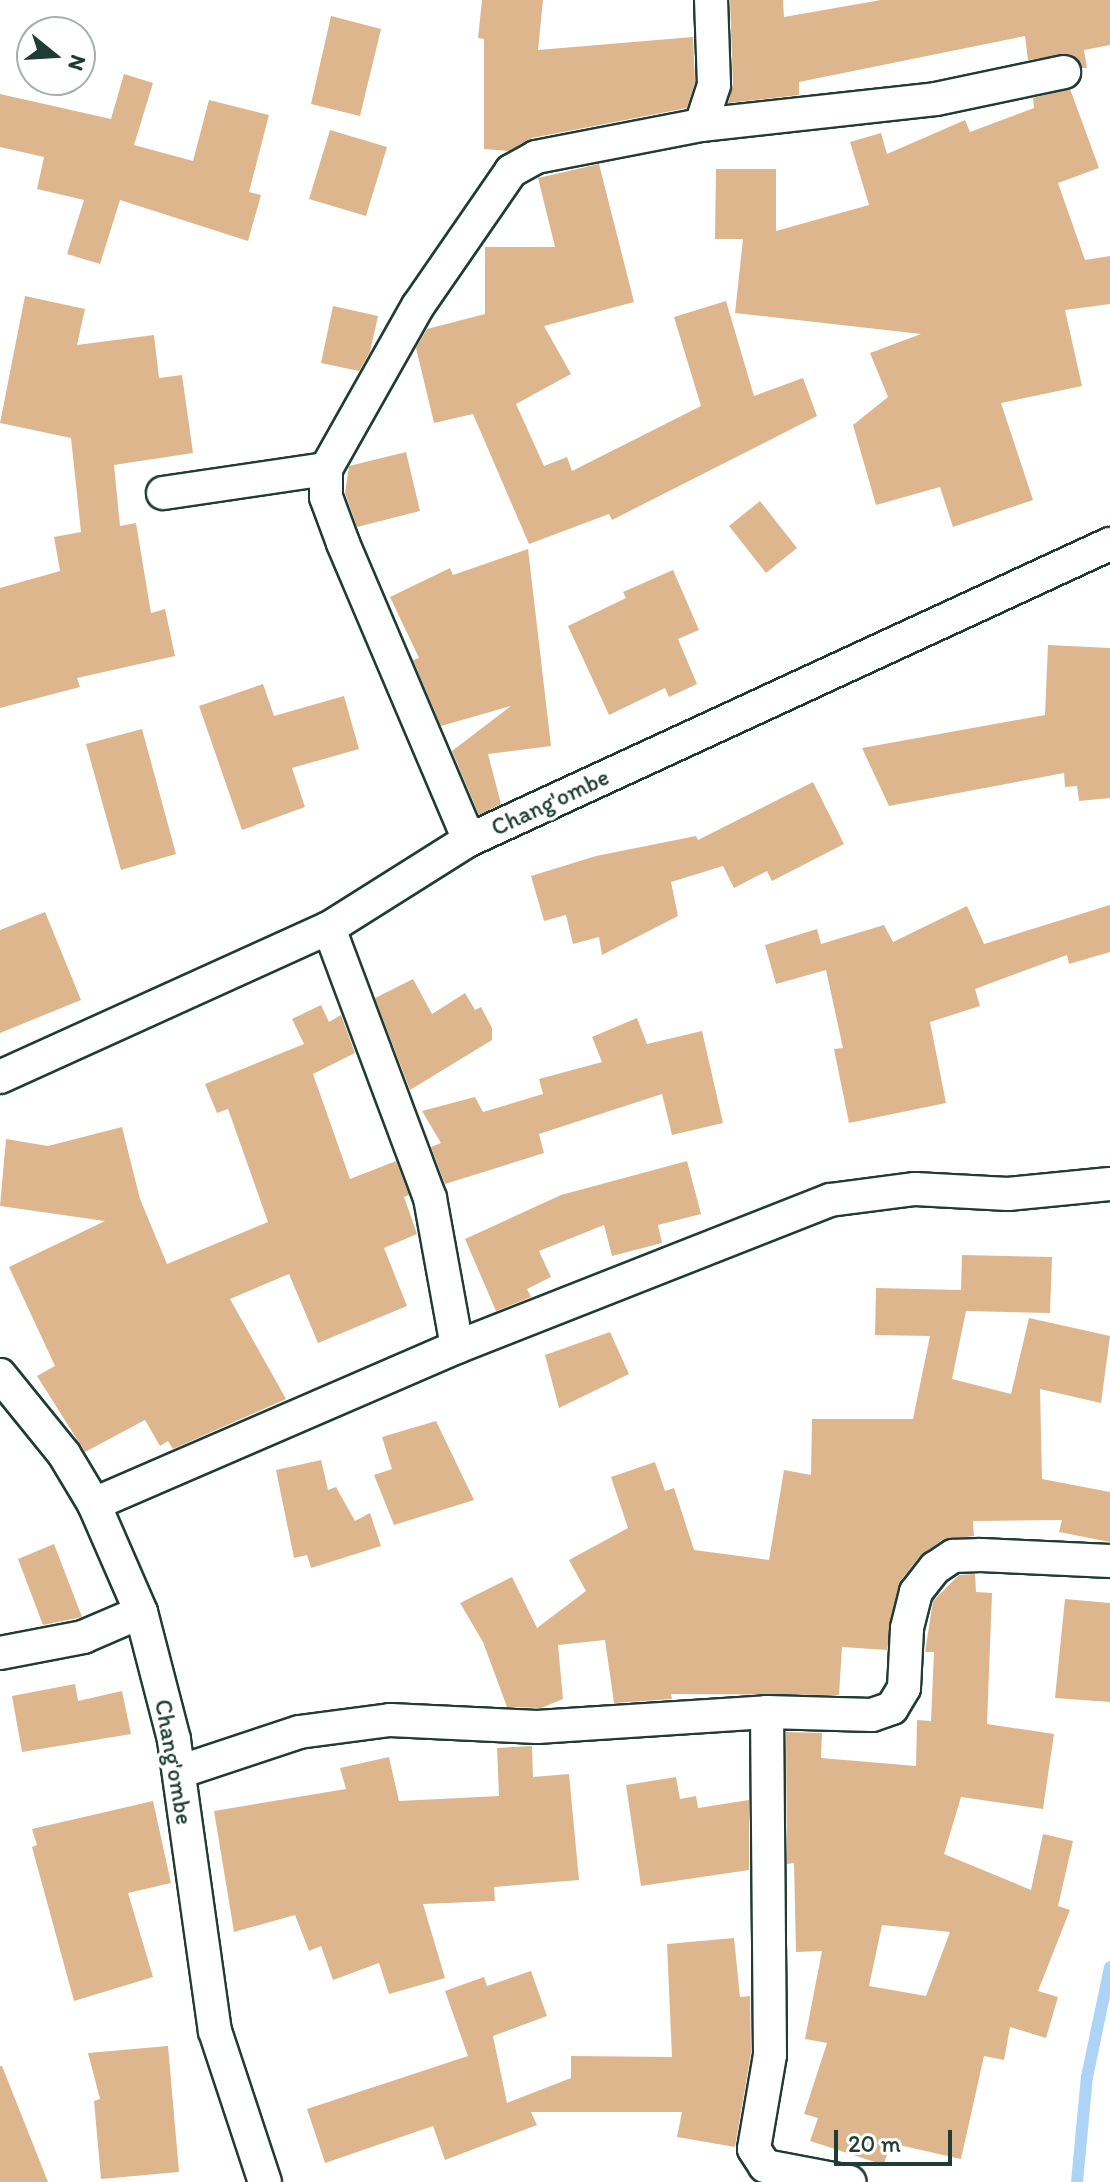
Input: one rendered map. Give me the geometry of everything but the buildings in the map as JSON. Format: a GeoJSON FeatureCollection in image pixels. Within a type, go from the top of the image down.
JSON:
{"type":"FeatureCollection","features":[{"type":"Feature","properties":{"kind":"street"},"geometry":{"type":"LineString","coordinates":[[701,125],[714,85],[711,0]]}},
{"type":"Feature","properties":{"kind":"street"},"geometry":{"type":"LineString","coordinates":[[469,840],[343,543],[326,497],[326,469],[418,306],[511,171],[536,157],[701,125],[936,99],[1064,72]]}},
{"type":"Feature","properties":{"kind":"street"},"geometry":{"type":"LineString","coordinates":[[163,493],[326,469]]}},
{"type":"Feature","properties":{"kind":"street","name":"Chang'ombe"},"geometry":{"type":"LineString","coordinates":[[0,1077],[329,928],[469,840],[1110,544]]}},
{"type":"Feature","properties":{"kind":"street"},"geometry":{"type":"LineString","coordinates":[[329,928],[430,1198],[457,1347]]}},
{"type":"Feature","properties":{"kind":"street"},"geometry":{"type":"LineString","coordinates":[[94,1504],[457,1347],[830,1200],[915,1189],[1008,1194],[1110,1184]]}},
{"type":"Feature","properties":{"kind":"street","name":"Chang'ombe"},"geometry":{"type":"LineString","coordinates":[[0,1375],[64,1454],[94,1504],[141,1612],[179,1772],[215,2031],[265,2182]]}},
{"type":"Feature","properties":{"kind":"street"},"geometry":{"type":"LineString","coordinates":[[179,1772],[299,1732],[390,1720],[537,1727],[767,1712],[872,1715],[892,1708],[904,1688],[907,1628],[916,1592],[935,1568],[953,1556],[1023,1554],[1110,1561]]}},
{"type":"Feature","properties":{"kind":"street"},"geometry":{"type":"LineString","coordinates":[[0,1653],[83,1637],[141,1612]]}},
{"type":"Feature","properties":{"kind":"street"},"geometry":{"type":"LineString","coordinates":[[767,1712],[770,2055],[754,2149],[765,2166],[792,2178],[850,2182]]}},
{"type":"Feature","properties":{"kind":"waterway"},"geometry":{"type":"LineString","coordinates":[[1077,2182],[1087,2077],[1110,1967]]}}]}
